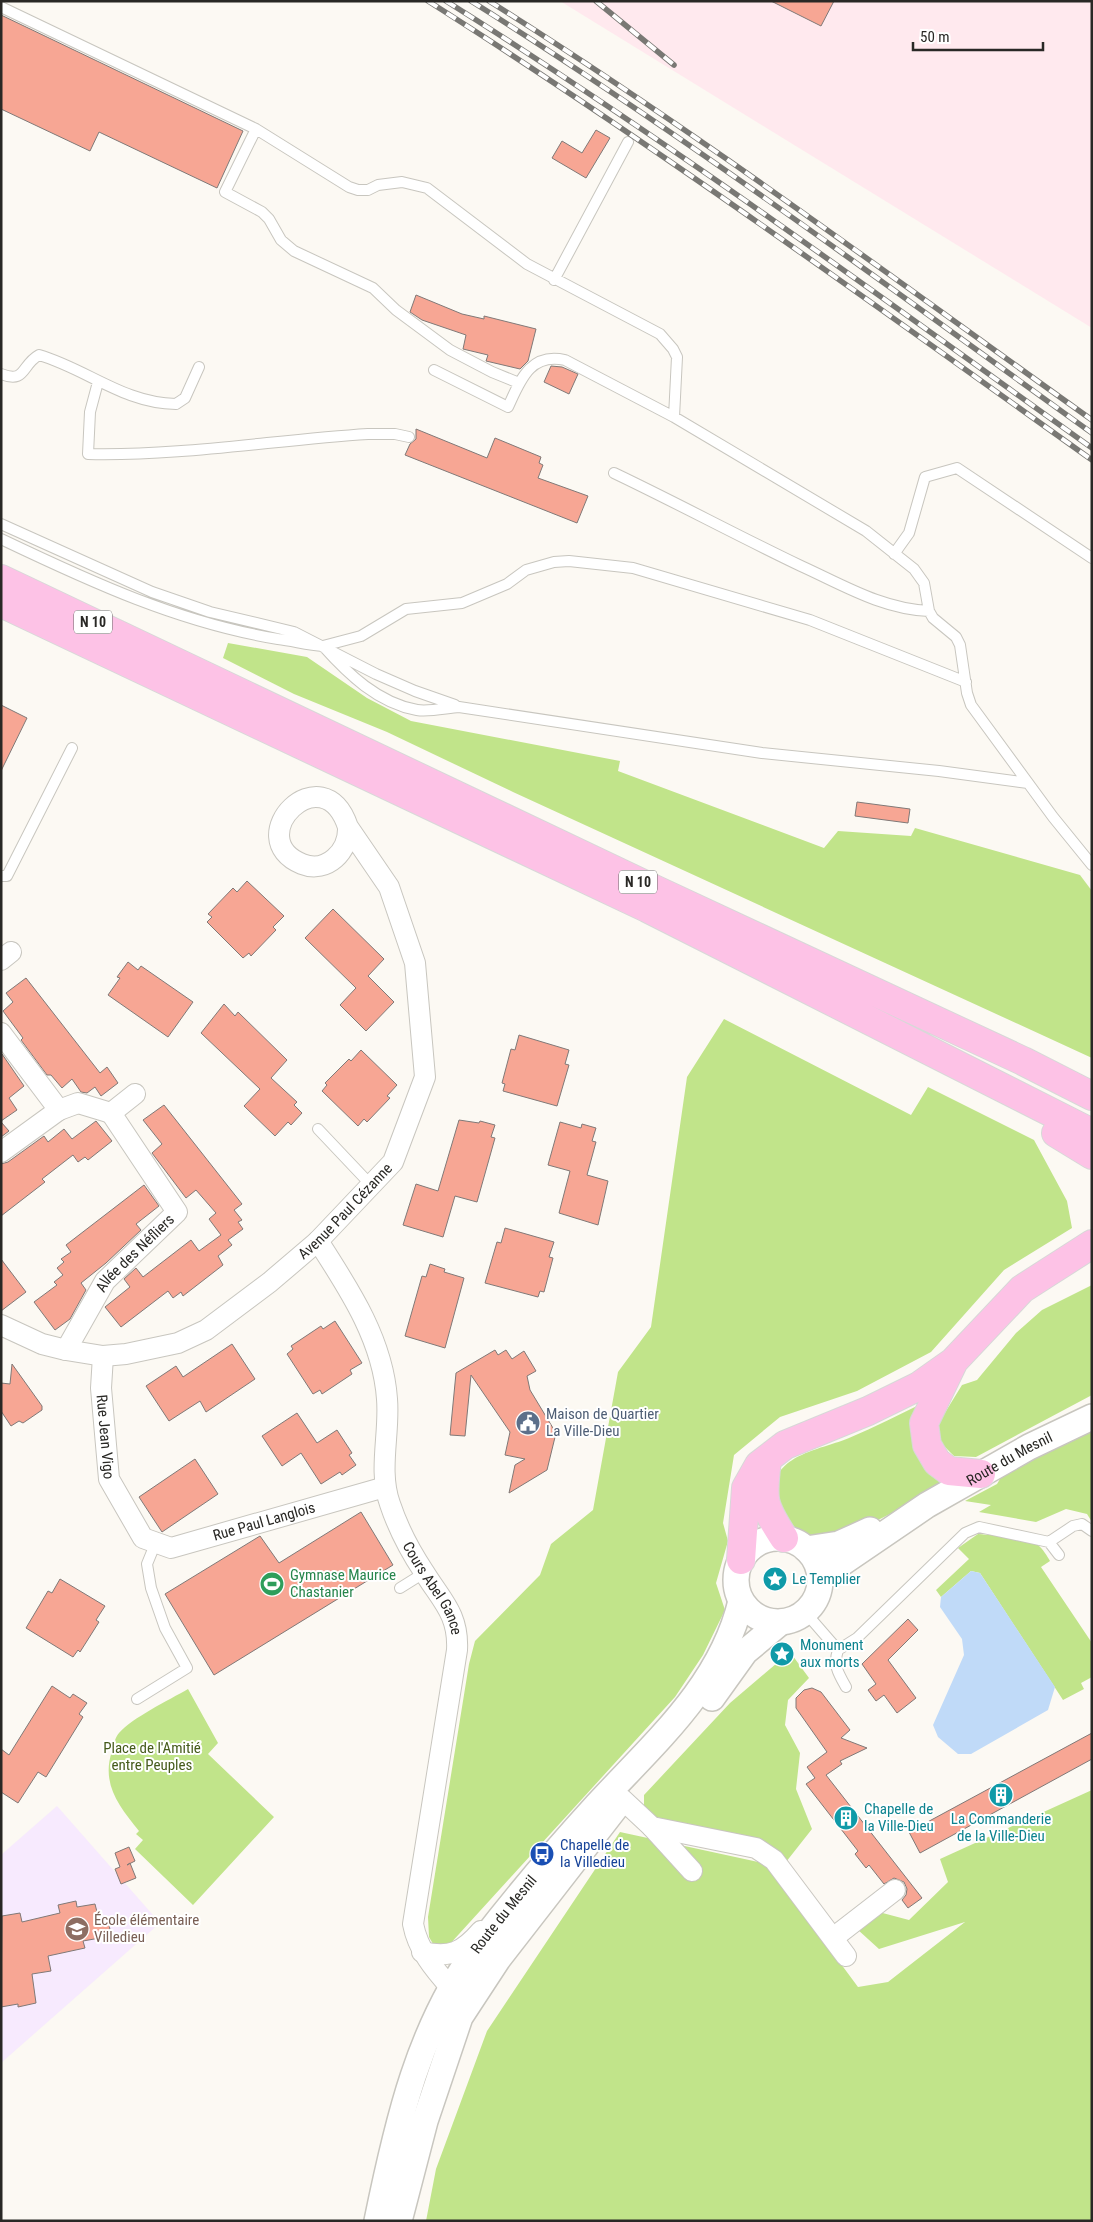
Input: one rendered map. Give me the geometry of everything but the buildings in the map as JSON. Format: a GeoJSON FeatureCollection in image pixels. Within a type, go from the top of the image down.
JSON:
{"type":"FeatureCollection","features":[{"type":"Feature","properties":{"kind":"main road","name":"N 10"},"geometry":{"type":"LineString","coordinates":[[1,579],[183,677],[647,908],[1092,1133]]}},
{"type":"Feature","properties":{"kind":"main road","name":"N 10"},"geometry":{"type":"LineString","coordinates":[[1,604],[79,641],[183,677],[407,773],[1023,1061],[1092,1096]]}},
{"type":"Feature","properties":{"kind":"main road"},"geometry":{"type":"LineString","coordinates":[[1,617],[79,641]]}},
{"type":"Feature","properties":{"kind":"main road"},"geometry":{"type":"LineString","coordinates":[[1023,1061],[1044,1059],[1092,1081]]}},
{"type":"Feature","properties":{"kind":"main road"},"geometry":{"type":"LineString","coordinates":[[1029,1101],[1037,1122],[1092,1155]]}},
{"type":"Feature","properties":{"kind":"main road"},"geometry":{"type":"LineString","coordinates":[[741,1560],[746,1488],[759,1466],[785,1445],[899,1397],[953,1362],[1022,1289],[1092,1244]]}},
{"type":"Feature","properties":{"kind":"main road"},"geometry":{"type":"LineString","coordinates":[[1042,1276],[1092,1258]]}},
{"type":"Feature","properties":{"kind":"main road"},"geometry":{"type":"LineString","coordinates":[[953,1362],[924,1423],[926,1445],[937,1462],[949,1471],[981,1474]]}},
{"type":"Feature","properties":{"kind":"main road"},"geometry":{"type":"LineString","coordinates":[[767,1459],[763,1492],[767,1512],[795,1544]]}},
{"type":"Feature","properties":{"kind":"street","name":"Avenue Paul Cézanne"},"geometry":{"type":"LineString","coordinates":[[1,1325],[42,1344],[103,1356],[126,1354],[178,1343],[206,1330],[270,1282],[318,1241],[393,1162],[425,1077],[415,963],[389,887],[348,827]]}},
{"type":"Feature","properties":{"kind":"street"},"geometry":{"type":"LineString","coordinates":[[1,1033],[60,1110]]}},
{"type":"Feature","properties":{"kind":"street"},"geometry":{"type":"LineString","coordinates":[[1,1152],[60,1110],[78,1103],[110,1113],[135,1094]]}},
{"type":"Feature","properties":{"kind":"street","name":"Allée des Néfliers"},"geometry":{"type":"LineString","coordinates":[[66,1350],[105,1281],[177,1212],[110,1113]]}},
{"type":"Feature","properties":{"kind":"street","name":"Cours Abel Gance"},"geometry":{"type":"LineString","coordinates":[[318,1241],[345,1282],[374,1339],[382,1368],[387,1399],[385,1488],[390,1505],[411,1552],[451,1614],[458,1632],[457,1650],[413,1924],[416,1939],[422,1952],[451,1988]]}},
{"type":"Feature","properties":{"kind":"street","name":"Rue Jean Vigo"},"geometry":{"type":"LineString","coordinates":[[103,1356],[100,1388],[109,1479],[150,1540]]}},
{"type":"Feature","properties":{"kind":"street","name":"Route du Mesnil"},"geometry":{"type":"LineString","coordinates":[[820,1578],[927,1505],[1029,1447],[1092,1416]]}},
{"type":"Feature","properties":{"kind":"street","name":"Rue Paul Langlois"},"geometry":{"type":"LineString","coordinates":[[150,1540],[170,1548],[385,1488]]}},
{"type":"Feature","properties":{"kind":"street","name":"Route du Mesnil"},"geometry":{"type":"LineString","coordinates":[[795,1544],[840,1544],[927,1505]]}},
{"type":"Feature","properties":{"kind":"street"},"geometry":{"type":"LineString","coordinates":[[771,1538],[795,1544],[818,1567],[820,1578],[814,1602],[806,1612],[789,1621],[769,1621],[758,1617],[741,1601],[736,1579],[741,1560],[748,1550],[759,1542],[771,1538]]}},
{"type":"Feature","properties":{"kind":"street","name":"Route du Mesnil"},"geometry":{"type":"LineString","coordinates":[[377,2221],[400,2118],[415,2066],[434,2019],[451,1988],[480,1945],[554,1853],[685,1711],[706,1680],[728,1641],[741,1601]]}},
{"type":"Feature","properties":{"kind":"street","name":"Route du Mesnil"},"geometry":{"type":"LineString","coordinates":[[399,2221],[425,2120],[460,2017],[480,1984],[622,1799],[716,1693],[745,1652],[780,1622]]}},
{"type":"Feature","properties":{"kind":"street"},"geometry":{"type":"LineString","coordinates":[[622,1799],[652,1827],[692,1871]]}},
{"type":"Feature","properties":{"kind":"street"},"geometry":{"type":"LineString","coordinates":[[652,1827],[756,1848],[774,1860],[846,1956]]}},
{"type":"Feature","properties":{"kind":"street"},"geometry":{"type":"LineString","coordinates":[[422,1952],[439,1955],[455,1954],[473,1940],[554,1853]]}},
{"type":"Feature","properties":{"kind":"street"},"geometry":{"type":"LineString","coordinates":[[833,1938],[895,1890]]}},
{"type":"Feature","properties":{"kind":"street"},"geometry":{"type":"LineString","coordinates":[[425,2120],[437,2046],[454,2006],[451,1988],[480,1984]]}},
{"type":"Feature","properties":{"kind":"lane"},"geometry":{"type":"LineString","coordinates":[[1,6],[256,129],[358,190],[368,190],[378,185],[402,182],[427,188],[527,264],[554,280],[660,334],[673,349],[678,366],[674,394],[674,418]]}},
{"type":"Feature","properties":{"kind":"lane"},"geometry":{"type":"LineString","coordinates":[[256,129],[225,192],[262,212],[269,219],[281,240],[294,251],[373,288],[396,310],[450,350],[474,364],[518,383]]}},
{"type":"Feature","properties":{"kind":"lane"},"geometry":{"type":"LineString","coordinates":[[554,280],[628,142]]}},
{"type":"Feature","properties":{"kind":"lane"},"geometry":{"type":"LineString","coordinates":[[1,374],[16,378],[21,376],[28,363],[39,355],[57,360],[122,394],[176,404],[185,398],[199,367]]}},
{"type":"Feature","properties":{"kind":"lane"},"geometry":{"type":"LineString","coordinates":[[434,370],[508,407],[518,383],[534,365],[542,360],[554,357],[565,360],[674,418],[866,531],[920,576],[929,611],[939,624],[956,637],[960,645],[971,705],[1092,866]]}},
{"type":"Feature","properties":{"kind":"lane"},"geometry":{"type":"LineString","coordinates":[[98,382],[90,412],[88,454],[130,455],[182,452],[368,434],[395,434],[409,437]]}},
{"type":"Feature","properties":{"kind":"lane"},"geometry":{"type":"LineString","coordinates":[[894,554],[910,533],[926,477],[957,468],[1092,558]]}},
{"type":"Feature","properties":{"kind":"lane"},"geometry":{"type":"LineString","coordinates":[[614,473],[758,545],[875,600],[899,608],[929,611]]}},
{"type":"Feature","properties":{"kind":"lane"},"geometry":{"type":"LineString","coordinates":[[1,524],[152,592],[210,612],[294,632],[391,681],[459,707],[762,753],[939,771],[1028,783]]}},
{"type":"Feature","properties":{"kind":"lane"},"geometry":{"type":"LineString","coordinates":[[1,539],[98,585],[176,615],[243,633],[302,645],[323,646],[361,636],[406,609],[462,603],[507,584],[526,570],[554,562],[569,561],[633,568],[810,620],[966,682]]}},
{"type":"Feature","properties":{"kind":"lane"},"geometry":{"type":"LineString","coordinates":[[323,646],[348,674],[383,698],[418,710],[459,707]]}},
{"type":"Feature","properties":{"kind":"lane"},"geometry":{"type":"LineString","coordinates":[[1,876],[6,876],[72,748]]}},
{"type":"Feature","properties":{"kind":"lane"},"geometry":{"type":"LineString","coordinates":[[318,1129],[371,1185]]}},
{"type":"Feature","properties":{"kind":"lane"},"geometry":{"type":"LineString","coordinates":[[1050,1542],[1073,1526],[1082,1524],[1092,1530]]}},
{"type":"Feature","properties":{"kind":"lane"},"geometry":{"type":"LineString","coordinates":[[846,1687],[837,1672],[834,1660],[838,1650],[857,1638],[965,1533],[978,1527],[1050,1542],[1059,1555]]}},
{"type":"Feature","properties":{"kind":"lane"},"geometry":{"type":"LineString","coordinates":[[137,1699],[187,1668],[165,1628],[151,1588],[147,1564],[150,1540]]}},
{"type":"Feature","properties":{"kind":"lane"},"geometry":{"type":"LineString","coordinates":[[400,1588],[424,1573]]}},
{"type":"Feature","properties":{"kind":"lane"},"geometry":{"type":"LineString","coordinates":[[806,1612],[838,1650]]}},
{"type":"Feature","properties":{"kind":"shaded area"},"geometry":{"type":"Polygon","coordinates":[[[560,1],[1092,1],[1092,328],[560,1]]]}},
{"type":"Feature","properties":{"kind":"shaded area","name":"École élémentaire Villedieu"},"geometry":{"type":"Polygon","coordinates":[[[57,1806],[160,1923],[1,2063],[1,1855],[57,1806]]]}},
{"type":"Feature","properties":{"kind":"green space"},"geometry":{"type":"Polygon","coordinates":[[[228,643],[307,657],[367,698],[411,721],[620,761],[618,771],[824,848],[838,831],[911,836],[915,828],[1080,875],[1092,891],[1092,1058],[513,792],[387,732],[294,694],[223,658],[228,643]]]}},
{"type":"Feature","properties":{"kind":"green space"},"geometry":{"type":"Polygon","coordinates":[[[724,1019],[911,1115],[928,1087],[1034,1140],[1067,1201],[1072,1228],[1004,1270],[931,1352],[857,1391],[780,1417],[734,1455],[723,1523],[728,1541],[716,1583],[725,1610],[703,1655],[675,1697],[449,1945],[436,1949],[429,1937],[428,1917],[469,1664],[475,1641],[540,1575],[551,1544],[593,1510],[618,1372],[651,1327],[687,1077],[724,1019]]]}},
{"type":"Feature","properties":{"kind":"green space"},"geometry":{"type":"Polygon","coordinates":[[[1092,1285],[1092,1395],[976,1457],[954,1456],[943,1445],[936,1433],[938,1424],[962,1385],[977,1380],[1016,1333],[1042,1310],[1092,1285]]]}},
{"type":"Feature","properties":{"kind":"green space"},"geometry":{"type":"Polygon","coordinates":[[[925,1402],[946,1486],[836,1541],[814,1538],[788,1522],[778,1509],[774,1496],[777,1477],[783,1467],[803,1454],[859,1434],[925,1402]]]}},
{"type":"Feature","properties":{"kind":"green space"},"geometry":{"type":"Polygon","coordinates":[[[1092,1425],[1092,1522],[1087,1514],[1066,1509],[1036,1522],[979,1512],[991,1505],[965,1501],[997,1484],[1003,1474],[1092,1425]]]}},
{"type":"Feature","properties":{"kind":"green space"},"geometry":{"type":"Polygon","coordinates":[[[978,1534],[1025,1540],[1038,1545],[1045,1553],[1050,1561],[1041,1567],[1092,1643],[1092,1677],[1081,1683],[1084,1689],[1063,1700],[980,1573],[971,1571],[941,1597],[936,1590],[969,1559],[958,1548],[978,1534]]]}},
{"type":"Feature","properties":{"kind":"green space"},"geometry":{"type":"Polygon","coordinates":[[[790,1652],[809,1678],[788,1700],[785,1725],[800,1753],[796,1789],[812,1829],[786,1862],[759,1842],[652,1816],[644,1809],[644,1795],[730,1703],[790,1652]]]}},
{"type":"Feature","properties":{"kind":"green space","name":"Place de l'Amitié entre Peuples"},"geometry":{"type":"Polygon","coordinates":[[[188,1689],[218,1743],[208,1754],[274,1817],[193,1905],[135,1849],[143,1840],[136,1834],[139,1831],[125,1813],[114,1794],[109,1774],[109,1763],[119,1733],[142,1715],[188,1689]]]}},
{"type":"Feature","properties":{"kind":"green space"},"geometry":{"type":"Polygon","coordinates":[[[1092,1790],[1092,2221],[426,2221],[436,2169],[487,2031],[620,1832],[767,1864],[858,1987],[888,1982],[965,1922],[879,1949],[857,1929],[875,1911],[909,1920],[948,1882],[940,1859],[1092,1790]]]}},
{"type":"Feature","properties":{"kind":"water"},"geometry":{"type":"Polygon","coordinates":[[[971,1571],[980,1573],[1055,1687],[1048,1710],[971,1754],[958,1754],[938,1737],[933,1725],[964,1655],[962,1639],[940,1607],[941,1597],[971,1571]]]}},
{"type":"Feature","properties":{"kind":"railway"},"geometry":{"type":"LineString","coordinates":[[428,1],[680,168],[1092,460]]}},
{"type":"Feature","properties":{"kind":"railway"},"geometry":{"type":"LineString","coordinates":[[446,1],[692,163],[1092,448]]}},
{"type":"Feature","properties":{"kind":"railway"},"geometry":{"type":"LineString","coordinates":[[471,1],[551,52],[707,158],[1092,433]]}},
{"type":"Feature","properties":{"kind":"railway"},"geometry":{"type":"LineString","coordinates":[[489,1],[643,101],[718,153],[1092,420]]}},
{"type":"Feature","properties":{"kind":"railway"},"geometry":{"type":"LineString","coordinates":[[596,1],[674,65]]}},
{"type":"Feature","properties":{"kind":"place","name":"Maison de Quartier La Ville-Dieu"},"geometry":{"type":"Point","coordinates":[528,1423]}},
{"type":"Feature","properties":{"kind":"place","name":"Le Templier"},"geometry":{"type":"Point","coordinates":[775,1579]}},
{"type":"Feature","properties":{"kind":"place","name":"Gymnase Maurice Chastanier"},"geometry":{"type":"Point","coordinates":[272,1584]}},
{"type":"Feature","properties":{"kind":"place","name":"Monument aux morts"},"geometry":{"type":"Point","coordinates":[782,1654]}},
{"type":"Feature","properties":{"kind":"place","name":"La Commanderie de la Ville-Dieu"},"geometry":{"type":"Point","coordinates":[1001,1795]}},
{"type":"Feature","properties":{"kind":"place","name":"Chapelle de la Ville-Dieu"},"geometry":{"type":"Point","coordinates":[846,1818]}},
{"type":"Feature","properties":{"kind":"place","name":"Chapelle de la Villedieu"},"geometry":{"type":"Point","coordinates":[542,1854]}},
{"type":"Feature","properties":{"kind":"place","name":"École élémentaire Villedieu"},"geometry":{"type":"Point","coordinates":[77,1929]}}]}
